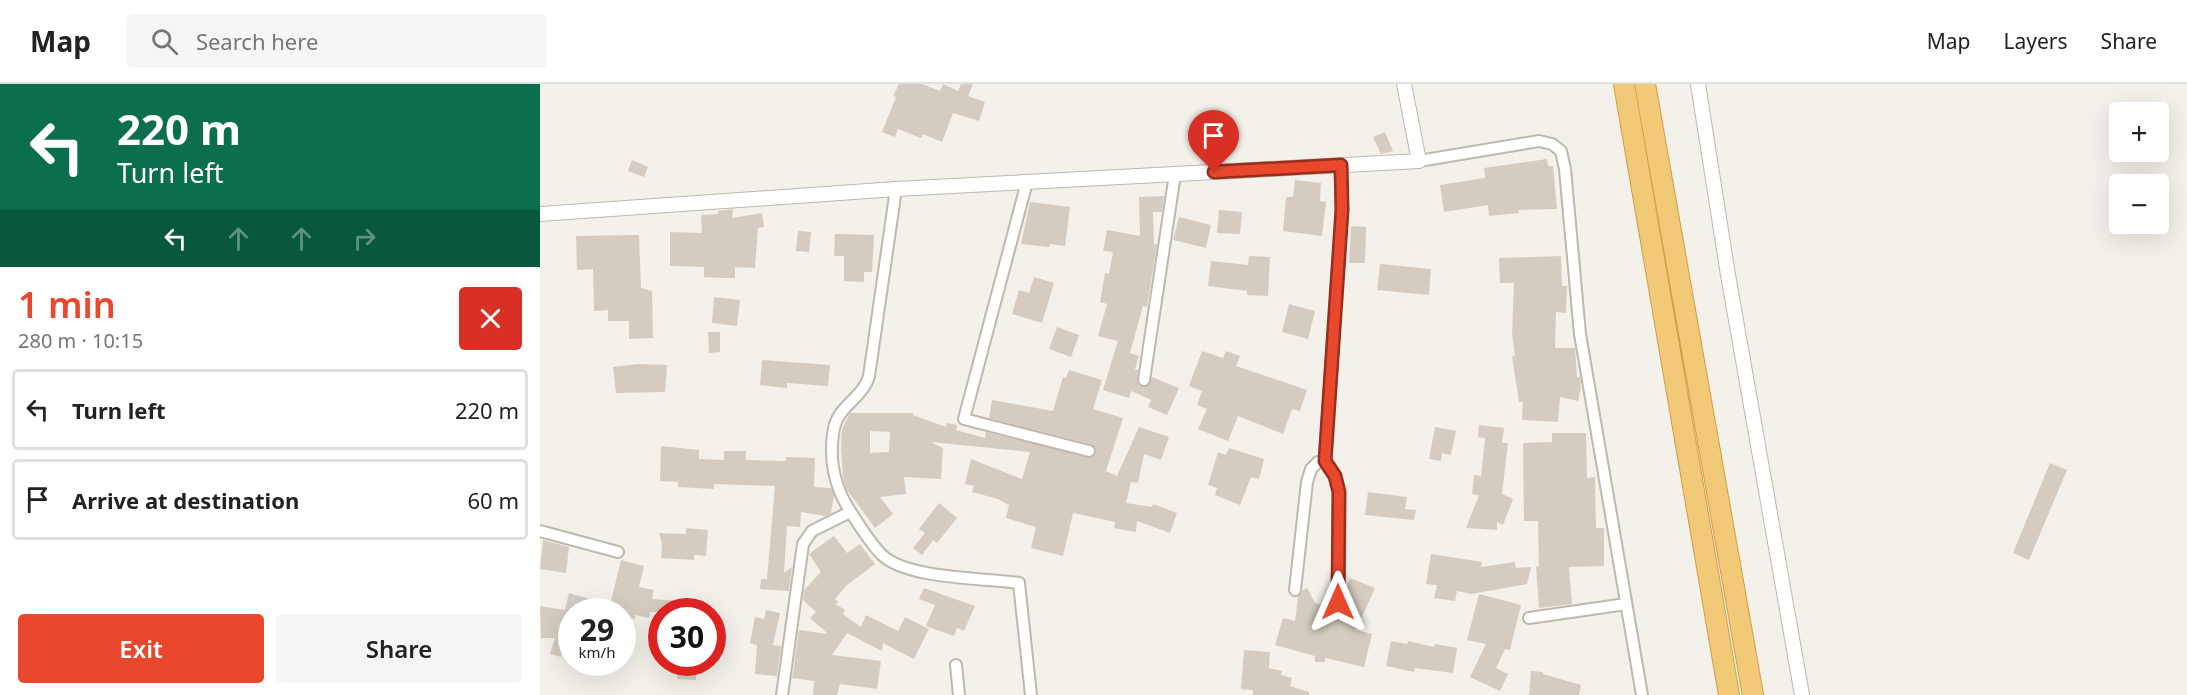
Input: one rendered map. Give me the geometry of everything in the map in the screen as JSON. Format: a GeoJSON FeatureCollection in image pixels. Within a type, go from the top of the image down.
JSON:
{"type":"FeatureCollection","features":[{"type":"Feature","properties":{"kind":"highway"},"geometry":{"type":"LineString","coordinates":[[1624,84],[1729,695]]}},
{"type":"Feature","properties":{"kind":"highway"},"geometry":{"type":"LineString","coordinates":[[1645,84],[1752,695]]}},
{"type":"Feature","properties":{"kind":"street"},"geometry":{"type":"LineString","coordinates":[[1404,84],[1419,161]]}},
{"type":"Feature","properties":{"kind":"street"},"geometry":{"type":"LineString","coordinates":[[1698,84],[1728,275],[1802,695]]}},
{"type":"Feature","properties":{"kind":"street"},"geometry":{"type":"LineString","coordinates":[[540,214],[896,189],[1419,161],[1539,141],[1552,144],[1561,151],[1565,169],[1580,334],[1642,695]]}},
{"type":"Feature","properties":{"kind":"street"},"geometry":{"type":"LineString","coordinates":[[1338,602],[1339,492],[1335,476],[1325,461],[1342,210],[1341,165]]}},
{"type":"Feature","properties":{"kind":"street"},"geometry":{"type":"LineString","coordinates":[[1144,380],[1175,174]]}},
{"type":"Feature","properties":{"kind":"street"},"geometry":{"type":"LineString","coordinates":[[1027,182],[964,419],[1089,451]]}},
{"type":"Feature","properties":{"kind":"street"},"geometry":{"type":"LineString","coordinates":[[896,189],[869,376],[866,387],[841,412],[834,427],[835,482],[841,498],[869,540],[883,556],[895,564],[937,575],[1018,583],[1031,695]]}},
{"type":"Feature","properties":{"kind":"street"},"geometry":{"type":"LineString","coordinates":[[1295,590],[1307,482],[1311,469],[1318,462],[1325,461]]}},
{"type":"Feature","properties":{"kind":"street"},"geometry":{"type":"LineString","coordinates":[[782,695],[803,544],[812,531],[850,512]]}},
{"type":"Feature","properties":{"kind":"street"},"geometry":{"type":"LineString","coordinates":[[540,531],[618,552]]}},
{"type":"Feature","properties":{"kind":"street"},"geometry":{"type":"LineString","coordinates":[[1529,618],[1626,604]]}},
{"type":"Feature","properties":{"kind":"street"},"geometry":{"type":"LineString","coordinates":[[956,665],[959,695]]}},
{"type":"Feature","properties":{"kind":"building"},"geometry":{"type":"Polygon","coordinates":[[[899,84],[922,84],[940,91],[943,84],[958,91],[961,84],[973,84],[968,96],[985,102],[979,121],[953,113],[942,142],[923,134],[921,138],[898,129],[895,137],[882,132],[899,84]]]}},
{"type":"Feature","properties":{"kind":"building"},"geometry":{"type":"Polygon","coordinates":[[[1385,132],[1393,151],[1381,154],[1373,137],[1385,132]]]}},
{"type":"Feature","properties":{"kind":"building"},"geometry":{"type":"Polygon","coordinates":[[[1547,159],[1548,166],[1553,166],[1557,209],[1518,210],[1519,213],[1489,216],[1488,205],[1444,212],[1440,185],[1485,178],[1484,168],[1547,159]]]}},
{"type":"Feature","properties":{"kind":"building"},"geometry":{"type":"Polygon","coordinates":[[[632,160],[648,167],[644,177],[628,171],[632,160]]]}},
{"type":"Feature","properties":{"kind":"building"},"geometry":{"type":"Polygon","coordinates":[[[1295,180],[1321,183],[1320,201],[1326,202],[1322,236],[1283,231],[1286,197],[1293,197],[1295,180]]]}},
{"type":"Feature","properties":{"kind":"building"},"geometry":{"type":"Polygon","coordinates":[[[1164,196],[1162,212],[1153,212],[1154,244],[1157,244],[1147,307],[1143,306],[1130,353],[1139,356],[1135,369],[1138,370],[1137,382],[1140,386],[1149,385],[1152,377],[1179,388],[1167,415],[1148,407],[1151,400],[1131,391],[1129,398],[1103,390],[1118,341],[1098,336],[1107,304],[1100,302],[1105,273],[1109,274],[1113,252],[1103,251],[1107,230],[1140,236],[1139,197],[1164,196]]]}},
{"type":"Feature","properties":{"kind":"building"},"geometry":{"type":"Polygon","coordinates":[[[1030,202],[1070,207],[1065,246],[1021,244],[1030,202]]]}},
{"type":"Feature","properties":{"kind":"building"},"geometry":{"type":"Polygon","coordinates":[[[733,209],[732,218],[762,213],[764,227],[758,228],[755,268],[735,267],[735,278],[722,278],[704,277],[704,267],[670,266],[670,232],[702,233],[701,215],[718,214],[718,211],[733,209]]]}},
{"type":"Feature","properties":{"kind":"building"},"geometry":{"type":"Polygon","coordinates":[[[1219,210],[1242,212],[1240,234],[1217,233],[1219,210]]]}},
{"type":"Feature","properties":{"kind":"building"},"geometry":{"type":"Polygon","coordinates":[[[1179,217],[1211,225],[1206,248],[1173,240],[1179,217]]]}},
{"type":"Feature","properties":{"kind":"building"},"geometry":{"type":"Polygon","coordinates":[[[1351,226],[1366,227],[1365,263],[1349,263],[1351,226]]]}},
{"type":"Feature","properties":{"kind":"building"},"geometry":{"type":"Polygon","coordinates":[[[798,231],[811,232],[809,252],[796,251],[798,231]]]}},
{"type":"Feature","properties":{"kind":"building"},"geometry":{"type":"Polygon","coordinates":[[[835,234],[874,235],[872,272],[864,272],[864,282],[844,281],[844,256],[834,256],[835,234]]]}},
{"type":"Feature","properties":{"kind":"building"},"geometry":{"type":"Polygon","coordinates":[[[639,235],[641,288],[652,291],[653,338],[629,339],[629,321],[608,321],[608,310],[594,311],[593,269],[577,270],[576,236],[639,235]]]}},
{"type":"Feature","properties":{"kind":"building"},"geometry":{"type":"Polygon","coordinates":[[[1249,256],[1270,257],[1268,296],[1247,295],[1247,291],[1208,286],[1211,261],[1248,265],[1249,256]]]}},
{"type":"Feature","properties":{"kind":"building"},"geometry":{"type":"Polygon","coordinates":[[[1561,256],[1562,286],[1567,286],[1566,313],[1556,312],[1555,348],[1575,348],[1577,377],[1580,377],[1581,386],[1578,401],[1560,397],[1558,422],[1522,420],[1523,402],[1519,402],[1512,356],[1515,356],[1512,333],[1514,283],[1500,283],[1499,258],[1561,256]]]}},
{"type":"Feature","properties":{"kind":"building"},"geometry":{"type":"Polygon","coordinates":[[[1380,264],[1431,269],[1429,295],[1377,290],[1380,264]]]}},
{"type":"Feature","properties":{"kind":"building"},"geometry":{"type":"Polygon","coordinates":[[[1034,277],[1054,283],[1042,323],[1012,314],[1019,290],[1029,293],[1034,277]]]}},
{"type":"Feature","properties":{"kind":"building"},"geometry":{"type":"Polygon","coordinates":[[[714,297],[740,300],[737,326],[712,323],[714,297]]]}},
{"type":"Feature","properties":{"kind":"building"},"geometry":{"type":"Polygon","coordinates":[[[1289,304],[1315,311],[1308,339],[1282,332],[1289,304]]]}},
{"type":"Feature","properties":{"kind":"building"},"geometry":{"type":"Polygon","coordinates":[[[1057,327],[1079,335],[1071,357],[1049,349],[1057,327]]]}},
{"type":"Feature","properties":{"kind":"building"},"geometry":{"type":"Polygon","coordinates":[[[708,332],[720,332],[720,352],[709,353],[708,332]]]}},
{"type":"Feature","properties":{"kind":"building"},"geometry":{"type":"Polygon","coordinates":[[[1202,351],[1223,358],[1226,351],[1240,356],[1236,366],[1307,390],[1300,411],[1292,409],[1283,434],[1238,416],[1228,441],[1198,429],[1207,409],[1197,405],[1202,391],[1189,386],[1202,351]]]}},
{"type":"Feature","properties":{"kind":"building"},"geometry":{"type":"Polygon","coordinates":[[[762,360],[830,365],[828,386],[787,383],[787,388],[760,385],[762,360]]]}},
{"type":"Feature","properties":{"kind":"building"},"geometry":{"type":"Polygon","coordinates":[[[638,364],[667,365],[665,392],[616,393],[613,367],[638,364]]]}},
{"type":"Feature","properties":{"kind":"building"},"geometry":{"type":"Polygon","coordinates":[[[1069,370],[1102,380],[1093,409],[1123,418],[1106,471],[1117,476],[1139,427],[1169,437],[1161,460],[1144,454],[1138,483],[1131,482],[1126,503],[1152,507],[1153,504],[1177,513],[1170,533],[1137,521],[1136,532],[1114,528],[1115,522],[1073,513],[1063,556],[1031,548],[1036,527],[1006,518],[1009,505],[998,499],[972,492],[974,486],[965,484],[971,459],[1022,479],[1030,452],[931,442],[943,448],[941,479],[904,477],[906,494],[880,497],[893,514],[875,528],[847,490],[843,478],[841,449],[842,429],[850,413],[913,413],[913,415],[946,427],[947,423],[957,425],[956,430],[985,438],[986,432],[1092,458],[1096,450],[1091,444],[989,418],[992,400],[1053,411],[1063,377],[1066,378],[1069,370]],[[870,431],[870,453],[889,452],[890,432],[870,431]]]}},
{"type":"Feature","properties":{"kind":"building"},"geometry":{"type":"Polygon","coordinates":[[[1479,425],[1504,428],[1502,443],[1508,443],[1502,494],[1513,499],[1503,525],[1497,522],[1497,530],[1466,528],[1479,495],[1472,494],[1474,475],[1481,476],[1485,438],[1478,437],[1479,425]]]}},
{"type":"Feature","properties":{"kind":"building"},"geometry":{"type":"Polygon","coordinates":[[[1435,427],[1456,431],[1451,455],[1442,453],[1441,461],[1429,459],[1435,427]]]}},
{"type":"Feature","properties":{"kind":"building"},"geometry":{"type":"Polygon","coordinates":[[[1552,433],[1586,433],[1587,478],[1595,477],[1596,528],[1604,528],[1604,566],[1569,567],[1572,604],[1539,608],[1536,567],[1539,566],[1538,521],[1524,521],[1523,443],[1552,442],[1552,433]]]}},
{"type":"Feature","properties":{"kind":"building"},"geometry":{"type":"Polygon","coordinates":[[[661,446],[699,450],[699,459],[724,460],[724,451],[746,451],[746,460],[786,461],[786,457],[815,458],[814,487],[831,488],[834,495],[831,513],[826,516],[801,512],[800,527],[787,526],[784,573],[792,567],[789,591],[760,589],[761,579],[767,579],[775,486],[714,484],[714,489],[678,487],[678,482],[660,481],[661,446]]]}},
{"type":"Feature","properties":{"kind":"building"},"geometry":{"type":"Polygon","coordinates":[[[1229,448],[1264,459],[1259,479],[1251,477],[1240,505],[1215,495],[1217,488],[1208,485],[1218,452],[1226,455],[1229,448]]]}},
{"type":"Feature","properties":{"kind":"building"},"geometry":{"type":"Polygon","coordinates":[[[2050,463],[2067,470],[2029,560],[2013,553],[2050,463]]]}},
{"type":"Feature","properties":{"kind":"building"},"geometry":{"type":"Polygon","coordinates":[[[1368,492],[1407,497],[1405,509],[1416,510],[1414,520],[1365,515],[1368,492]]]}},
{"type":"Feature","properties":{"kind":"building"},"geometry":{"type":"Polygon","coordinates":[[[939,503],[957,518],[937,543],[933,540],[922,555],[913,548],[925,533],[919,529],[939,503]]]}},
{"type":"Feature","properties":{"kind":"building"},"geometry":{"type":"Polygon","coordinates":[[[686,528],[708,530],[706,556],[694,555],[694,560],[661,558],[662,544],[659,533],[686,534],[686,528]]]}},
{"type":"Feature","properties":{"kind":"building"},"geometry":{"type":"Polygon","coordinates":[[[834,536],[847,553],[860,544],[875,564],[846,586],[835,599],[838,602],[836,604],[845,610],[843,614],[861,627],[866,615],[898,631],[905,617],[929,629],[914,659],[883,643],[882,651],[847,633],[832,655],[881,661],[877,689],[840,684],[837,695],[813,695],[814,681],[792,678],[799,630],[828,634],[810,618],[816,612],[803,600],[804,590],[821,572],[809,554],[834,536]]]}},
{"type":"Feature","properties":{"kind":"building"},"geometry":{"type":"Polygon","coordinates":[[[543,540],[569,547],[566,573],[540,569],[543,540]]]}},
{"type":"Feature","properties":{"kind":"building"},"geometry":{"type":"Polygon","coordinates":[[[1431,554],[1482,562],[1481,567],[1515,562],[1516,568],[1531,567],[1527,584],[1471,594],[1457,591],[1455,601],[1434,598],[1437,585],[1426,584],[1431,554]]]}},
{"type":"Feature","properties":{"kind":"building"},"geometry":{"type":"Polygon","coordinates":[[[621,560],[644,566],[639,587],[654,590],[652,598],[648,598],[648,618],[636,615],[636,598],[612,598],[621,560]]]}},
{"type":"Feature","properties":{"kind":"building"},"geometry":{"type":"Polygon","coordinates":[[[1350,578],[1375,588],[1356,630],[1372,634],[1364,667],[1325,658],[1325,662],[1315,662],[1315,656],[1275,645],[1283,618],[1295,621],[1298,597],[1303,590],[1307,588],[1315,603],[1341,609],[1345,603],[1346,588],[1350,578]]]}},
{"type":"Feature","properties":{"kind":"building"},"geometry":{"type":"Polygon","coordinates":[[[924,588],[975,606],[964,631],[957,628],[954,636],[926,626],[935,605],[919,599],[924,588]]]}},
{"type":"Feature","properties":{"kind":"building"},"geometry":{"type":"Polygon","coordinates":[[[569,593],[586,598],[568,598],[569,593]]]}},
{"type":"Feature","properties":{"kind":"building"},"geometry":{"type":"Polygon","coordinates":[[[1479,594],[1521,605],[1510,650],[1505,649],[1496,668],[1508,674],[1500,691],[1470,677],[1486,644],[1467,640],[1479,594]]]}},
{"type":"Feature","properties":{"kind":"building"},"geometry":{"type":"Polygon","coordinates":[[[540,606],[558,609],[558,656],[550,654],[555,638],[541,638],[540,606]]]}},
{"type":"Feature","properties":{"kind":"building"},"geometry":{"type":"Polygon","coordinates":[[[766,610],[780,613],[773,645],[781,646],[777,676],[755,674],[757,645],[750,643],[755,617],[764,619],[766,610]]]}},
{"type":"Feature","properties":{"kind":"building"},"geometry":{"type":"Polygon","coordinates":[[[1391,641],[1457,648],[1453,673],[1415,668],[1414,672],[1386,666],[1391,641]]]}},
{"type":"Feature","properties":{"kind":"building"},"geometry":{"type":"Polygon","coordinates":[[[1244,650],[1270,652],[1269,668],[1282,671],[1281,675],[1292,678],[1290,686],[1309,692],[1309,695],[1253,695],[1253,690],[1241,689],[1244,650]]]}},
{"type":"Feature","properties":{"kind":"building"},"geometry":{"type":"Polygon","coordinates":[[[1531,671],[1543,672],[1543,674],[1581,685],[1579,695],[1529,695],[1531,671]]]}},
{"type":"Feature","properties":{"kind":"building"},"geometry":{"type":"Polygon","coordinates":[[[677,676],[696,676],[696,680],[677,679],[677,676]]]}},
{"type":"Feature","properties":{"kind":"route"},"geometry":{"type":"LineString","coordinates":[[1214,172],[1341,165],[1342,210],[1325,461],[1335,476],[1339,492],[1338,602]]}}]}
